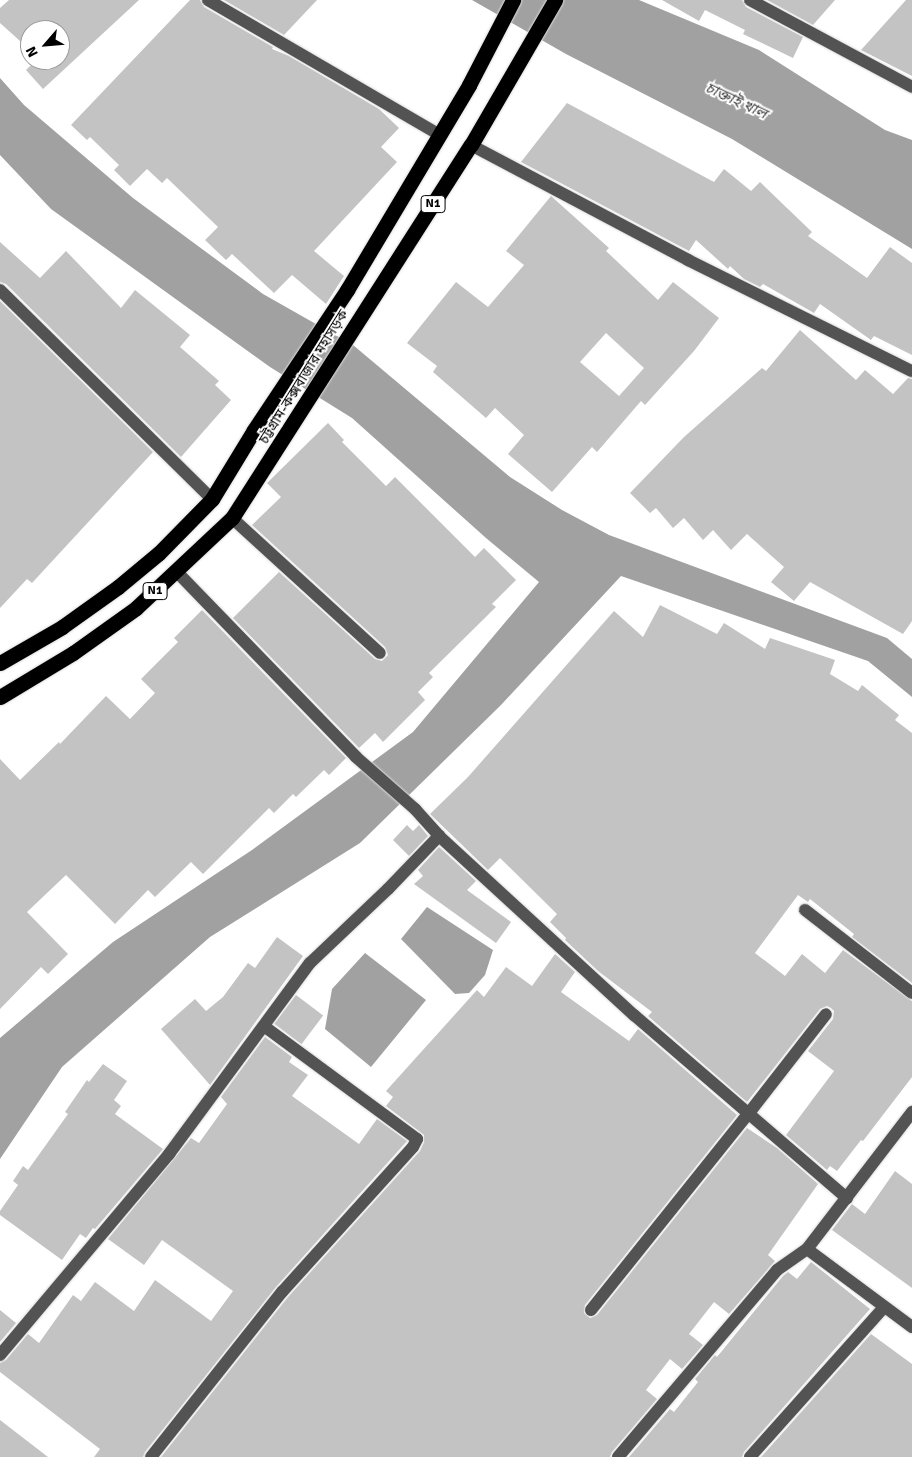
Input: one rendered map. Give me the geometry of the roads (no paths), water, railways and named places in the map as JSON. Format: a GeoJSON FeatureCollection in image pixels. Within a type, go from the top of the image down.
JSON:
{"type":"FeatureCollection","features":[{"type":"Feature","properties":{"kind":"highway","name":"চট্টগ্রাম-কক্সবাজার মহাসড়ক"},"geometry":{"type":"LineString","coordinates":[[0,663],[62,627],[118,587],[159,553],[212,499],[254,430],[347,290],[469,85],[513,0]]}},
{"type":"Feature","properties":{"kind":"highway","name":"চট্টগ্রাম-কক্সবাজার মহাসড়ক"},"geometry":{"type":"LineString","coordinates":[[0,697],[73,653],[136,608],[232,518],[278,449],[368,304],[471,145],[556,0]]}},
{"type":"Feature","properties":{"kind":"street"},"geometry":{"type":"LineString","coordinates":[[208,0],[440,135]]}},
{"type":"Feature","properties":{"kind":"street"},"geometry":{"type":"LineString","coordinates":[[750,0],[912,87]]}},
{"type":"Feature","properties":{"kind":"street"},"geometry":{"type":"LineString","coordinates":[[471,145],[688,260],[912,371]]}},
{"type":"Feature","properties":{"kind":"street"},"geometry":{"type":"LineString","coordinates":[[0,290],[212,499]]}},
{"type":"Feature","properties":{"kind":"street"},"geometry":{"type":"LineString","coordinates":[[232,518],[380,654]]}},
{"type":"Feature","properties":{"kind":"street"},"geometry":{"type":"LineString","coordinates":[[176,571],[356,756],[414,809],[439,836],[634,1015],[847,1198]]}},
{"type":"Feature","properties":{"kind":"street"},"geometry":{"type":"LineString","coordinates":[[0,1355],[169,1154],[310,963],[388,890],[439,836]]}},
{"type":"Feature","properties":{"kind":"street"},"geometry":{"type":"LineString","coordinates":[[805,910],[912,993]]}},
{"type":"Feature","properties":{"kind":"street"},"geometry":{"type":"LineString","coordinates":[[591,1310],[750,1113],[826,1014]]}},
{"type":"Feature","properties":{"kind":"street"},"geometry":{"type":"LineString","coordinates":[[152,1457],[282,1292],[413,1147],[417,1139],[264,1026]]}},
{"type":"Feature","properties":{"kind":"street"},"geometry":{"type":"LineString","coordinates":[[618,1457],[778,1270],[807,1249],[912,1112]]}},
{"type":"Feature","properties":{"kind":"street"},"geometry":{"type":"LineString","coordinates":[[807,1249],[912,1327]]}},
{"type":"Feature","properties":{"kind":"street"},"geometry":{"type":"LineString","coordinates":[[750,1457],[884,1306]]}},
{"type":"Feature","properties":{"kind":"water","name":"চাক্তাই খাল"},"geometry":{"type":"Polygon","coordinates":[[[472,0],[639,0],[759,50],[885,130],[912,140],[912,249],[732,139],[566,54],[472,0]]]}},
{"type":"Feature","properties":{"kind":"water"},"geometry":{"type":"Polygon","coordinates":[[[0,78],[24,105],[133,198],[263,294],[353,345],[510,477],[562,510],[609,535],[887,638],[912,659],[912,697],[868,661],[621,576],[501,705],[360,843],[210,937],[62,1067],[0,1159],[0,1038],[113,942],[252,850],[413,732],[539,582],[486,538],[352,418],[270,367],[51,209],[0,155],[0,78]]]}},
{"type":"Feature","properties":{"kind":"water"},"geometry":{"type":"Polygon","coordinates":[[[427,907],[493,950],[485,975],[469,993],[455,994],[401,939],[427,907]]]}},
{"type":"Feature","properties":{"kind":"water"},"geometry":{"type":"Polygon","coordinates":[[[365,953],[426,1000],[371,1067],[325,1029],[332,989],[365,953]]]}}]}
